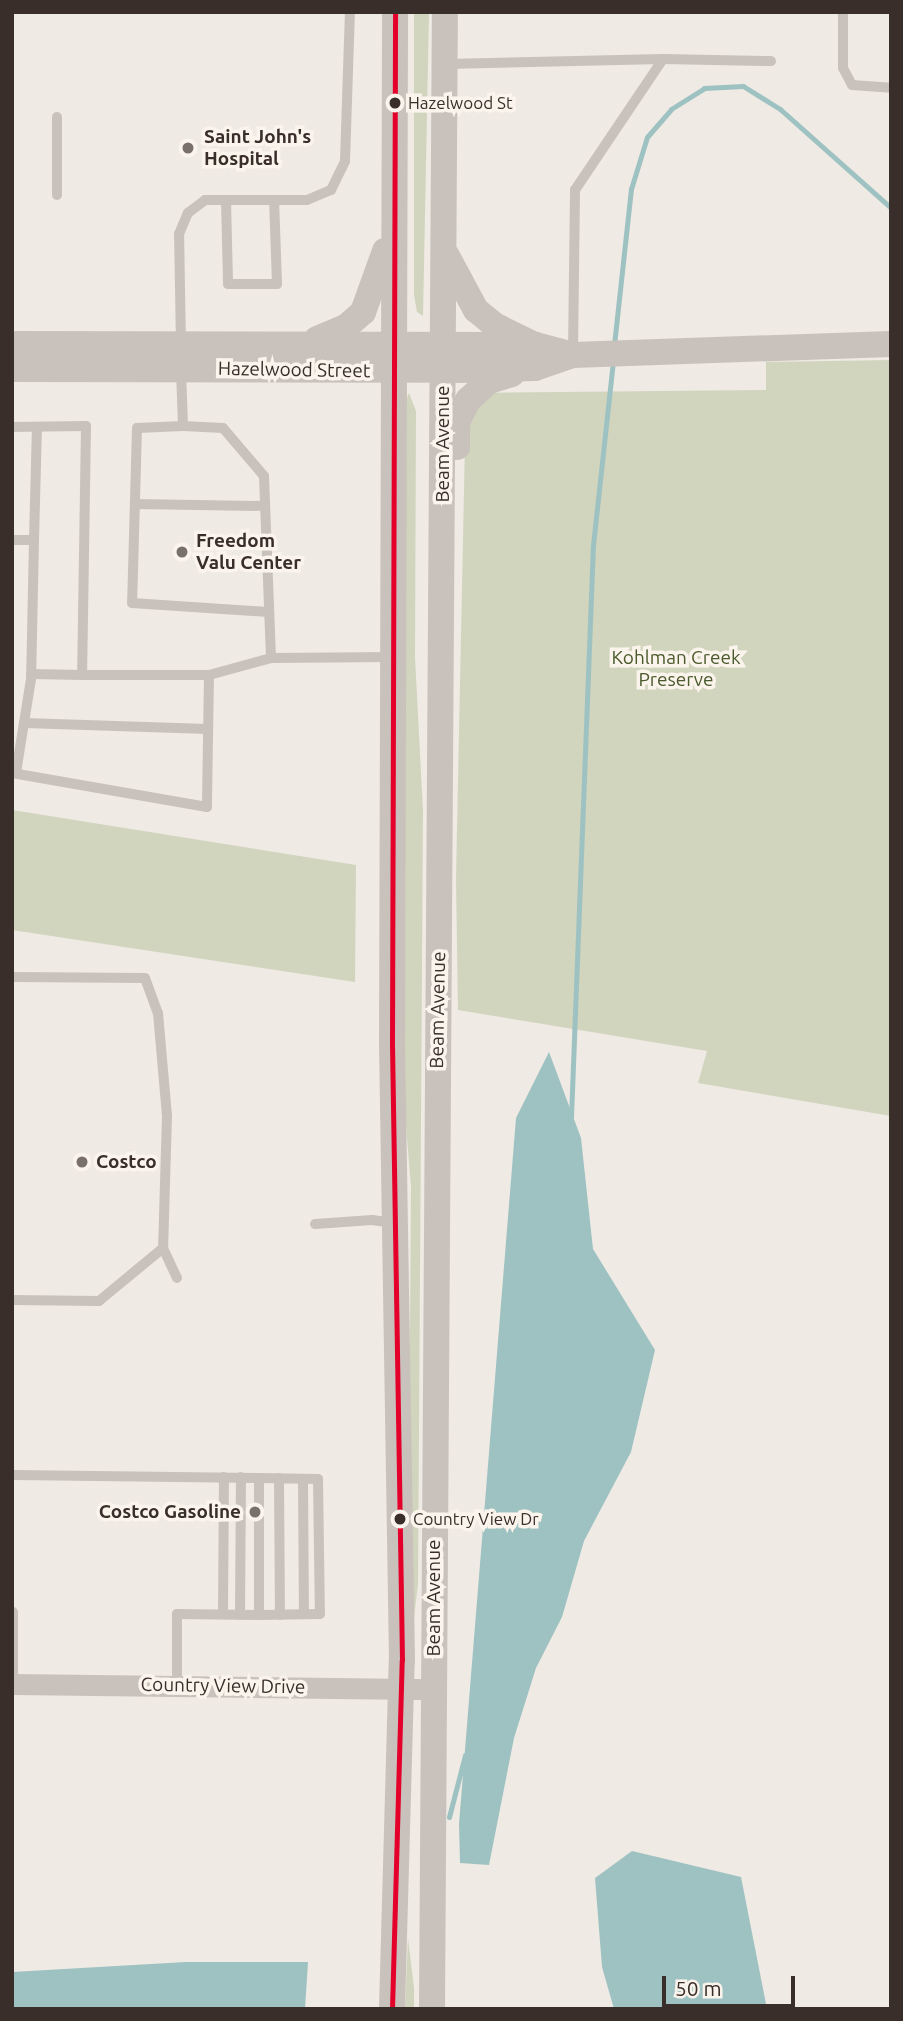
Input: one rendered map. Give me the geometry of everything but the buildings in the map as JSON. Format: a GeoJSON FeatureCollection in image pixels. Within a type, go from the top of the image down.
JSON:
{"type":"FeatureCollection","features":[{"type":"Feature","properties":{"kind":"street","name":"Beam Avenue"},"geometry":{"type":"LineString","coordinates":[[392,2009],[401,1688],[397,1223],[392,1045],[395,12]]}},
{"type":"Feature","properties":{"kind":"street","name":"Beam Avenue"},"geometry":{"type":"LineString","coordinates":[[432,2009],[445,12]]}},
{"type":"Feature","properties":{"kind":"street"},"geometry":{"type":"LineString","coordinates":[[310,342],[347,326],[370,301],[393,212]]}},
{"type":"Feature","properties":{"kind":"street"},"geometry":{"type":"LineString","coordinates":[[441,615],[455,559],[457,422],[468,400],[489,381],[536,356],[476,310],[443,246]]}},
{"type":"Feature","properties":{"kind":"street","name":"Hazelwood Street"},"geometry":{"type":"LineString","coordinates":[[12,369],[310,342],[395,344],[443,358]]}},
{"type":"Feature","properties":{"kind":"street","name":"Hazelwood Street"},"geometry":{"type":"LineString","coordinates":[[12,344],[394,371],[443,358],[891,344]]}},
{"type":"Feature","properties":{"kind":"street","name":"Country View Drive"},"geometry":{"type":"LineString","coordinates":[[13,1684],[433,1689]]}},
{"type":"Feature","properties":{"kind":"lane"},"geometry":{"type":"LineString","coordinates":[[183,426],[179,234],[188,213],[205,200],[307,200],[331,190],[345,161],[349,12]]}},
{"type":"Feature","properties":{"kind":"lane"},"geometry":{"type":"LineString","coordinates":[[843,12],[843,68],[852,85],[891,88]]}},
{"type":"Feature","properties":{"kind":"lane"},"geometry":{"type":"LineString","coordinates":[[573,355],[575,190],[663,59]]}},
{"type":"Feature","properties":{"kind":"lane"},"geometry":{"type":"LineString","coordinates":[[444,64],[663,59],[771,61]]}},
{"type":"Feature","properties":{"kind":"lane"},"geometry":{"type":"LineString","coordinates":[[57,117],[57,195]]}},
{"type":"Feature","properties":{"kind":"lane"},"geometry":{"type":"LineString","coordinates":[[226,200],[228,285],[277,284],[274,200]]}},
{"type":"Feature","properties":{"kind":"lane"},"geometry":{"type":"LineString","coordinates":[[12,427],[86,426],[82,675]]}},
{"type":"Feature","properties":{"kind":"lane"},"geometry":{"type":"LineString","coordinates":[[37,427],[32,674],[14,773],[207,807],[209,675]]}},
{"type":"Feature","properties":{"kind":"lane"},"geometry":{"type":"LineString","coordinates":[[269,612],[132,603],[137,428],[223,428],[264,476],[271,658]]}},
{"type":"Feature","properties":{"kind":"lane"},"geometry":{"type":"LineString","coordinates":[[135,504],[265,506]]}},
{"type":"Feature","properties":{"kind":"lane"},"geometry":{"type":"LineString","coordinates":[[12,540],[34,540]]}},
{"type":"Feature","properties":{"kind":"lane"},"geometry":{"type":"LineString","coordinates":[[32,674],[209,675],[271,658],[394,657]]}},
{"type":"Feature","properties":{"kind":"lane"},"geometry":{"type":"LineString","coordinates":[[24,723],[208,729]]}},
{"type":"Feature","properties":{"kind":"lane"},"geometry":{"type":"LineString","coordinates":[[12,977],[145,978],[158,1013],[167,1116],[163,1248],[177,1278]]}},
{"type":"Feature","properties":{"kind":"lane"},"geometry":{"type":"LineString","coordinates":[[315,1224],[372,1220],[397,1223]]}},
{"type":"Feature","properties":{"kind":"lane"},"geometry":{"type":"LineString","coordinates":[[12,1300],[99,1301],[163,1248]]}},
{"type":"Feature","properties":{"kind":"lane"},"geometry":{"type":"LineString","coordinates":[[14,1475],[318,1479],[320,1614],[177,1614],[177,1686]]}},
{"type":"Feature","properties":{"kind":"lane"},"geometry":{"type":"LineString","coordinates":[[223,1614],[224,1477]]}},
{"type":"Feature","properties":{"kind":"lane"},"geometry":{"type":"LineString","coordinates":[[240,1615],[241,1477]]}},
{"type":"Feature","properties":{"kind":"lane"},"geometry":{"type":"LineString","coordinates":[[259,1478],[259,1615]]}},
{"type":"Feature","properties":{"kind":"lane"},"geometry":{"type":"LineString","coordinates":[[279,1478],[280,1615]]}},
{"type":"Feature","properties":{"kind":"lane"},"geometry":{"type":"LineString","coordinates":[[303,1479],[304,1614]]}},
{"type":"Feature","properties":{"kind":"lane"},"geometry":{"type":"LineString","coordinates":[[13,1612],[13,1684]]}},
{"type":"Feature","properties":{"kind":"green space"},"geometry":{"type":"Polygon","coordinates":[[[414,12],[429,12],[423,316],[417,312],[414,295],[414,12]]]}},
{"type":"Feature","properties":{"kind":"green space","name":"Kohlman Creek Preserve"},"geometry":{"type":"Polygon","coordinates":[[[891,360],[891,1116],[698,1083],[707,1051],[458,1010],[456,879],[466,393],[766,390],[766,362],[891,360]]]}},
{"type":"Feature","properties":{"kind":"green space"},"geometry":{"type":"Polygon","coordinates":[[[409,393],[416,411],[415,657],[423,811],[418,1584],[413,1626],[408,1626],[411,1187],[402,1076],[404,405],[409,393]]]}},
{"type":"Feature","properties":{"kind":"green space"},"geometry":{"type":"Polygon","coordinates":[[[12,810],[356,865],[355,982],[12,930],[12,810]]]}},
{"type":"Feature","properties":{"kind":"green space"},"geometry":{"type":"Polygon","coordinates":[[[408,1938],[414,1988],[414,2009],[405,2009],[408,1938]]]}},
{"type":"Feature","properties":{"kind":"water"},"geometry":{"type":"Polygon","coordinates":[[[549,1052],[581,1138],[593,1249],[655,1350],[631,1452],[584,1541],[562,1617],[536,1668],[514,1738],[489,1865],[460,1863],[459,1824],[516,1118],[549,1052]]]}},
{"type":"Feature","properties":{"kind":"water"},"geometry":{"type":"Polygon","coordinates":[[[632,1851],[741,1877],[767,2009],[614,2009],[602,1967],[595,1878],[632,1851]]]}},
{"type":"Feature","properties":{"kind":"water"},"geometry":{"type":"Polygon","coordinates":[[[186,1962],[308,1962],[305,2009],[12,2009],[12,1972],[186,1962]]]}},
{"type":"Feature","properties":{"kind":"waterway"},"geometry":{"type":"LineString","coordinates":[[614,345],[631,189],[647,137],[671,109],[704,88],[743,86],[780,109],[891,208]]}},
{"type":"Feature","properties":{"kind":"waterway"},"geometry":{"type":"LineString","coordinates":[[571,1117],[593,545],[613,362]]}},
{"type":"Feature","properties":{"kind":"waterway"},"geometry":{"type":"LineString","coordinates":[[449,1817],[465,1755]]}},
{"type":"Feature","properties":{"kind":"transit line"},"geometry":{"type":"LineString","coordinates":[[392,2009],[402,1660],[392,1045],[395,12]]}},
{"type":"Feature","properties":{"kind":"place","name":"Hazelwood St"},"geometry":{"type":"Point","coordinates":[395,103]}},
{"type":"Feature","properties":{"kind":"place","name":"Saint John's Hospital"},"geometry":{"type":"Point","coordinates":[188,148]}},
{"type":"Feature","properties":{"kind":"place","name":"Freedom Valu Center"},"geometry":{"type":"Point","coordinates":[182,552]}},
{"type":"Feature","properties":{"kind":"place","name":"Costco"},"geometry":{"type":"Point","coordinates":[82,1162]}},
{"type":"Feature","properties":{"kind":"place","name":"Costco Gasoline"},"geometry":{"type":"Point","coordinates":[255,1512]}},
{"type":"Feature","properties":{"kind":"place","name":"Country View Dr"},"geometry":{"type":"Point","coordinates":[400,1519]}}]}
